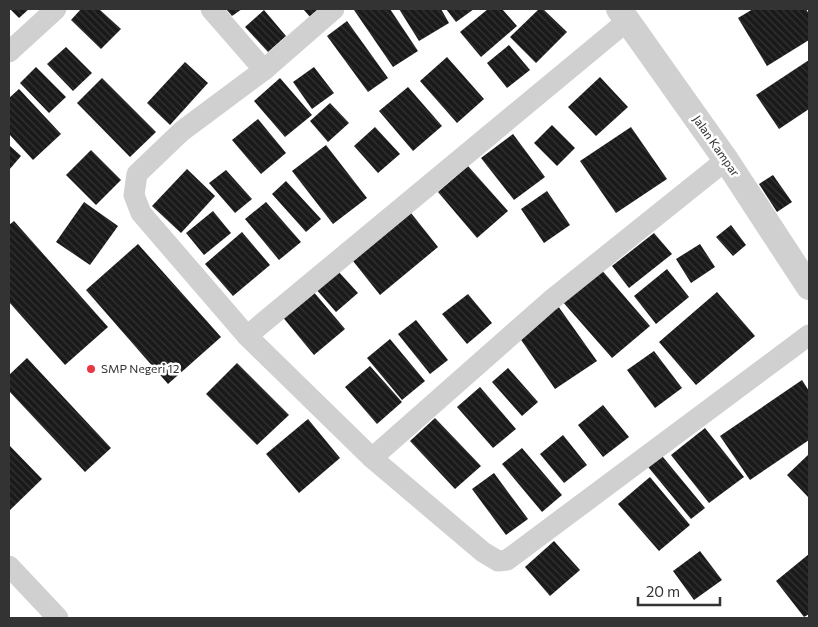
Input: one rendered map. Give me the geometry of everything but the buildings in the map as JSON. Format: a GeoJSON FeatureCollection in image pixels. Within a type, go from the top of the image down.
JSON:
{"type":"FeatureCollection","features":[{"type":"Feature","properties":{"kind":"street"},"geometry":{"type":"LineString","coordinates":[[9,52],[56,9]]}},
{"type":"Feature","properties":{"kind":"street"},"geometry":{"type":"LineString","coordinates":[[212,9],[264,70]]}},
{"type":"Feature","properties":{"kind":"street"},"geometry":{"type":"LineString","coordinates":[[334,9],[264,70],[182,131],[137,174],[134,195],[141,212],[247,336],[372,458],[483,552],[498,561],[507,560],[809,335]]}},
{"type":"Feature","properties":{"kind":"street"},"geometry":{"type":"LineString","coordinates":[[247,336],[623,15]]}},
{"type":"Feature","properties":{"kind":"street","name":"Jalan Kampar"},"geometry":{"type":"LineString","coordinates":[[623,15],[726,160],[809,287]]}},
{"type":"Feature","properties":{"kind":"street"},"geometry":{"type":"LineString","coordinates":[[372,458],[550,302],[726,160]]}},
{"type":"Feature","properties":{"kind":"street"},"geometry":{"type":"LineString","coordinates":[[9,566],[58,618]]}},
{"type":"Feature","properties":{"kind":"place","name":"SMP Negeri 12"},"geometry":{"type":"Point","coordinates":[91,369]}}]}
